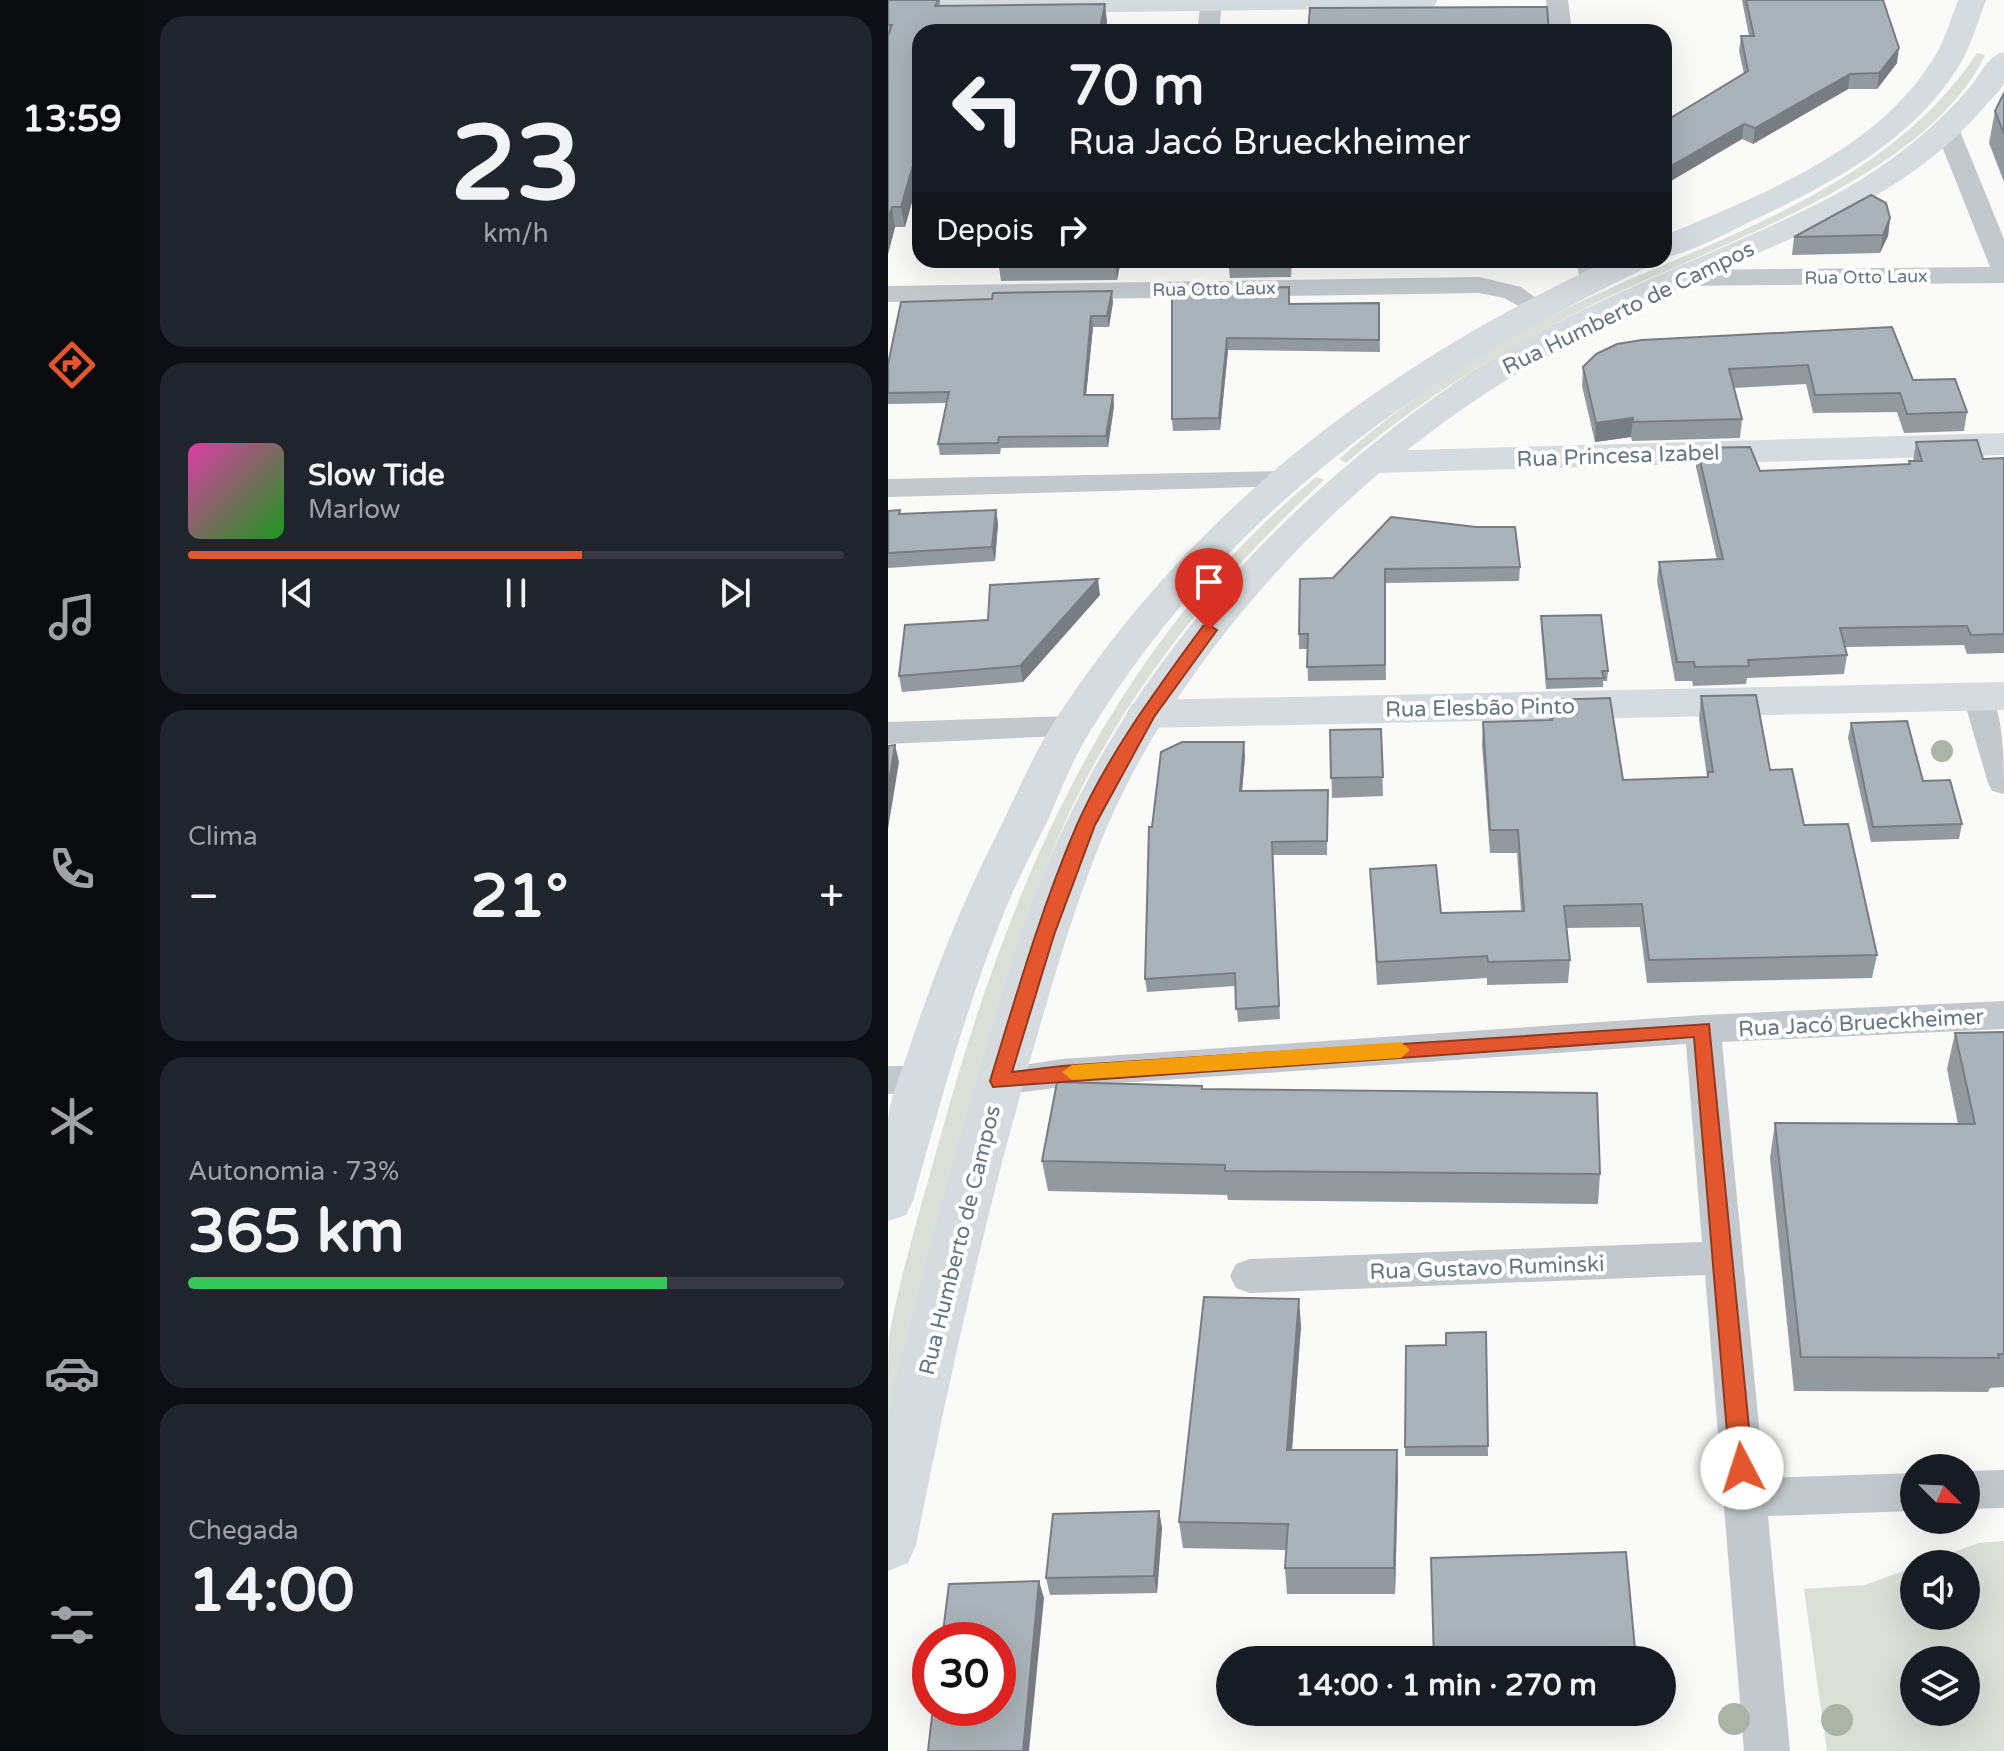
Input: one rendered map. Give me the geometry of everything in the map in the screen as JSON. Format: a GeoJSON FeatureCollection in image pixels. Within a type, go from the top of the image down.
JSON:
{"type":"FeatureCollection","features":[{"type":"Feature","properties":{"kind":"main road"},"geometry":{"type":"LineString","coordinates":[[888,6],[1424,0]]}},
{"type":"Feature","properties":{"kind":"main road","name":"Rua Humberto de Campos"},"geometry":{"type":"LineString","coordinates":[[1672,263],[1893,126],[1946,61],[1972,0]]}},
{"type":"Feature","properties":{"kind":"main road","name":"Rua Humberto de Campos"},"geometry":{"type":"LineString","coordinates":[[1672,263],[1839,205],[1921,153],[1948,131],[1972,106],[2004,61]]}},
{"type":"Feature","properties":{"kind":"main road","name":"Rua Humberto de Campos"},"geometry":{"type":"LineString","coordinates":[[888,1545],[944,1292],[1000,1081],[1045,935],[1086,825],[1147,714],[1190,652],[1265,562],[1376,462],[1470,388],[1664,268]]}},
{"type":"Feature","properties":{"kind":"main road","name":"Rua Humberto de Campos"},"geometry":{"type":"LineString","coordinates":[[888,1201],[906,1080],[979,919],[1072,727],[1133,637],[1211,550],[1281,480],[1388,395],[1477,338],[1535,307],[1590,270]]}},
{"type":"Feature","properties":{"kind":"main road","name":"Rua Princesa Izabel"},"geometry":{"type":"LineString","coordinates":[[1376,462],[2004,444]]}},
{"type":"Feature","properties":{"kind":"main road","name":"Rua Elesbão Pinto"},"geometry":{"type":"LineString","coordinates":[[1147,714],[1992,696]]}},
{"type":"Feature","properties":{"kind":"street"},"geometry":{"type":"LineString","coordinates":[[1557,0],[1560,24]]}},
{"type":"Feature","properties":{"kind":"street"},"geometry":{"type":"LineString","coordinates":[[1209,24],[1211,2]]}},
{"type":"Feature","properties":{"kind":"street"},"geometry":{"type":"LineString","coordinates":[[1948,131],[2004,273]]}},
{"type":"Feature","properties":{"kind":"street","name":"Rua Otto Laux"},"geometry":{"type":"LineString","coordinates":[[1672,263],[2004,273]]}},
{"type":"Feature","properties":{"kind":"street"},"geometry":{"type":"LineString","coordinates":[[1185,289],[1187,268]]}},
{"type":"Feature","properties":{"kind":"street","name":"Rua Otto Laux"},"geometry":{"type":"LineString","coordinates":[[888,294],[1479,285],[1512,292],[1535,307]]}},
{"type":"Feature","properties":{"kind":"street"},"geometry":{"type":"LineString","coordinates":[[888,488],[1281,480]]}},
{"type":"Feature","properties":{"kind":"street"},"geometry":{"type":"LineString","coordinates":[[1992,696],[2004,783]]}},
{"type":"Feature","properties":{"kind":"street"},"geometry":{"type":"LineString","coordinates":[[888,733],[1072,727]]}},
{"type":"Feature","properties":{"kind":"street","name":"Rua Jacó Brueckheimer"},"geometry":{"type":"LineString","coordinates":[[1000,1081],[1062,1073],[1703,1029],[2004,1015]]}},
{"type":"Feature","properties":{"kind":"street"},"geometry":{"type":"LineString","coordinates":[[1703,1029],[1767,1751]]}},
{"type":"Feature","properties":{"kind":"street","name":"Rua Gustavo Ruminski"},"geometry":{"type":"LineString","coordinates":[[1250,1276],[1723,1258]]}},
{"type":"Feature","properties":{"kind":"street"},"geometry":{"type":"LineString","coordinates":[[1980,1490],[2004,1489]]}},
{"type":"Feature","properties":{"kind":"street"},"geometry":{"type":"LineString","coordinates":[[1744,1498],[1900,1492]]}},
{"type":"Feature","properties":{"kind":"shaded area"},"geometry":{"type":"Polygon","coordinates":[[[1977,53],[1985,55],[1955,100],[1914,139],[1864,175],[1748,235],[1586,308],[1523,341],[1431,398],[1346,463],[1339,459],[1424,392],[1517,334],[1657,268],[1672,268],[1672,262],[1744,230],[1849,174],[1897,140],[1940,100],[1977,53]]]}},
{"type":"Feature","properties":{"kind":"shaded area"},"geometry":{"type":"Polygon","coordinates":[[[1316,477],[1324,480],[1251,552],[1153,671],[1098,757],[1063,827],[1034,901],[985,1054],[941,1214],[888,1428],[889,1337],[906,1262],[968,1044],[999,952],[1035,863],[1076,777],[1124,695],[1179,617],[1243,544],[1316,477]]]}},
{"type":"Feature","properties":{"kind":"shaded area"},"geometry":{"type":"Polygon","coordinates":[[[2004,1541],[2004,1751],[1827,1751],[1804,1589],[1865,1585],[1900,1572],[1900,1630],[1980,1630],[1980,1550],[1960,1550],[1979,1543],[2004,1541]]]}},
{"type":"Feature","properties":{"kind":"building"},"geometry":{"type":"Polygon","coordinates":[[[888,0],[938,0],[935,6],[1105,4],[1101,24],[912,24],[912,169],[901,207],[892,207],[888,220],[888,36],[892,25],[888,25],[888,0]]]}},
{"type":"Feature","properties":{"kind":"building"},"geometry":{"type":"Polygon","coordinates":[[[1746,0],[1883,0],[1899,48],[1879,73],[1850,74],[1755,128],[1744,124],[1672,165],[1672,117],[1748,71],[1741,36],[1754,36],[1746,0]]]}},
{"type":"Feature","properties":{"kind":"building"},"geometry":{"type":"Polygon","coordinates":[[[1547,7],[1548,24],[1309,24],[1310,8],[1547,7]]]}},
{"type":"Feature","properties":{"kind":"building"},"geometry":{"type":"Polygon","coordinates":[[[2004,93],[2004,134],[1995,111],[2004,93]]]}},
{"type":"Feature","properties":{"kind":"building"},"geometry":{"type":"Polygon","coordinates":[[[1871,195],[1886,203],[1890,218],[1883,235],[1794,237],[1871,195]]]}},
{"type":"Feature","properties":{"kind":"building"},"geometry":{"type":"Polygon","coordinates":[[[1289,287],[1289,304],[1379,303],[1379,340],[1227,338],[1219,418],[1172,419],[1172,290],[1289,287]]]}},
{"type":"Feature","properties":{"kind":"building"},"geometry":{"type":"Polygon","coordinates":[[[1112,291],[1107,316],[1091,316],[1084,395],[1113,395],[1106,436],[999,437],[998,443],[938,444],[949,392],[888,393],[888,364],[901,302],[992,299],[993,293],[1112,291]]]}},
{"type":"Feature","properties":{"kind":"building"},"geometry":{"type":"Polygon","coordinates":[[[1892,327],[1913,380],[1955,379],[1967,412],[1907,414],[1900,393],[1815,395],[1808,365],[1729,369],[1742,419],[1633,422],[1633,418],[1596,423],[1583,367],[1596,354],[1617,344],[1642,340],[1892,327]]]}},
{"type":"Feature","properties":{"kind":"building"},"geometry":{"type":"Polygon","coordinates":[[[1977,440],[1983,459],[2004,458],[2004,634],[1971,635],[1967,626],[1840,628],[1847,655],[1748,660],[1749,666],[1695,667],[1694,662],[1677,662],[1659,562],[1723,559],[1697,448],[1750,447],[1760,471],[1910,464],[1909,461],[1922,461],[1916,442],[1977,440]]]}},
{"type":"Feature","properties":{"kind":"building"},"geometry":{"type":"Polygon","coordinates":[[[900,510],[899,514],[996,510],[992,547],[888,553],[888,511],[900,510]]]}},
{"type":"Feature","properties":{"kind":"building"},"geometry":{"type":"Polygon","coordinates":[[[1391,517],[1476,527],[1515,527],[1520,567],[1385,569],[1385,665],[1307,667],[1308,634],[1299,634],[1300,579],[1333,578],[1391,517]]]}},
{"type":"Feature","properties":{"kind":"building"},"geometry":{"type":"Polygon","coordinates":[[[1098,579],[1020,666],[899,676],[905,625],[988,620],[990,585],[1098,579]]]}},
{"type":"Feature","properties":{"kind":"building"},"geometry":{"type":"Polygon","coordinates":[[[1601,615],[1608,671],[1602,671],[1604,678],[1547,679],[1541,616],[1601,615]]]}},
{"type":"Feature","properties":{"kind":"building"},"geometry":{"type":"Polygon","coordinates":[[[1756,695],[1770,770],[1792,769],[1804,825],[1848,824],[1877,955],[1649,960],[1642,904],[1564,906],[1570,960],[1488,962],[1487,956],[1377,962],[1370,869],[1436,865],[1441,913],[1524,911],[1518,830],[1490,830],[1483,722],[1552,720],[1550,700],[1610,698],[1623,780],[1708,777],[1708,772],[1713,772],[1701,696],[1756,695]]]}},
{"type":"Feature","properties":{"kind":"building"},"geometry":{"type":"Polygon","coordinates":[[[1907,721],[1923,781],[1950,780],[1962,824],[1873,827],[1851,723],[1907,721]]]}},
{"type":"Feature","properties":{"kind":"building"},"geometry":{"type":"Polygon","coordinates":[[[1381,729],[1383,777],[1331,778],[1330,730],[1381,729]]]}},
{"type":"Feature","properties":{"kind":"building"},"geometry":{"type":"Polygon","coordinates":[[[1182,742],[1244,742],[1240,791],[1328,790],[1327,841],[1272,842],[1279,1006],[1236,1009],[1235,973],[1145,979],[1149,827],[1152,827],[1161,752],[1182,742]]]}},
{"type":"Feature","properties":{"kind":"building"},"geometry":{"type":"Polygon","coordinates":[[[895,745],[888,788],[888,746],[895,745]]]}},
{"type":"Feature","properties":{"kind":"building"},"geometry":{"type":"Polygon","coordinates":[[[2004,1032],[2004,1354],[1998,1354],[1999,1358],[1801,1357],[1775,1123],[1975,1124],[1955,1033],[2004,1032]]]}},
{"type":"Feature","properties":{"kind":"building"},"geometry":{"type":"Polygon","coordinates":[[[1057,1082],[1202,1086],[1202,1089],[1597,1093],[1600,1174],[1225,1171],[1225,1165],[1042,1161],[1057,1082]]]}},
{"type":"Feature","properties":{"kind":"building"},"geometry":{"type":"Polygon","coordinates":[[[1204,1297],[1299,1299],[1287,1450],[1397,1450],[1394,1568],[1285,1568],[1288,1524],[1179,1522],[1204,1297]]]}},
{"type":"Feature","properties":{"kind":"building"},"geometry":{"type":"Polygon","coordinates":[[[1486,1332],[1488,1446],[1405,1447],[1406,1346],[1446,1345],[1446,1333],[1486,1332]]]}},
{"type":"Feature","properties":{"kind":"building"},"geometry":{"type":"Polygon","coordinates":[[[1159,1511],[1154,1576],[1046,1578],[1053,1514],[1159,1511]]]}},
{"type":"Feature","properties":{"kind":"building"},"geometry":{"type":"Polygon","coordinates":[[[1626,1552],[1635,1646],[1434,1646],[1431,1558],[1626,1552]]]}},
{"type":"Feature","properties":{"kind":"building"},"geometry":{"type":"Polygon","coordinates":[[[1039,1581],[1023,1751],[928,1751],[931,1726],[1016,1726],[1016,1622],[944,1622],[949,1584],[1039,1581]]]}},
{"type":"Feature","properties":{"kind":"slow traffic"},"geometry":{"type":"LineString","coordinates":[[1072,1072],[1401,1050]]}},
{"type":"Feature","properties":{"kind":"route"},"geometry":{"type":"LineString","coordinates":[[1209,630],[1147,714],[1086,825],[1045,935],[1000,1081],[1062,1073],[1703,1029],[1742,1468]]}}]}
